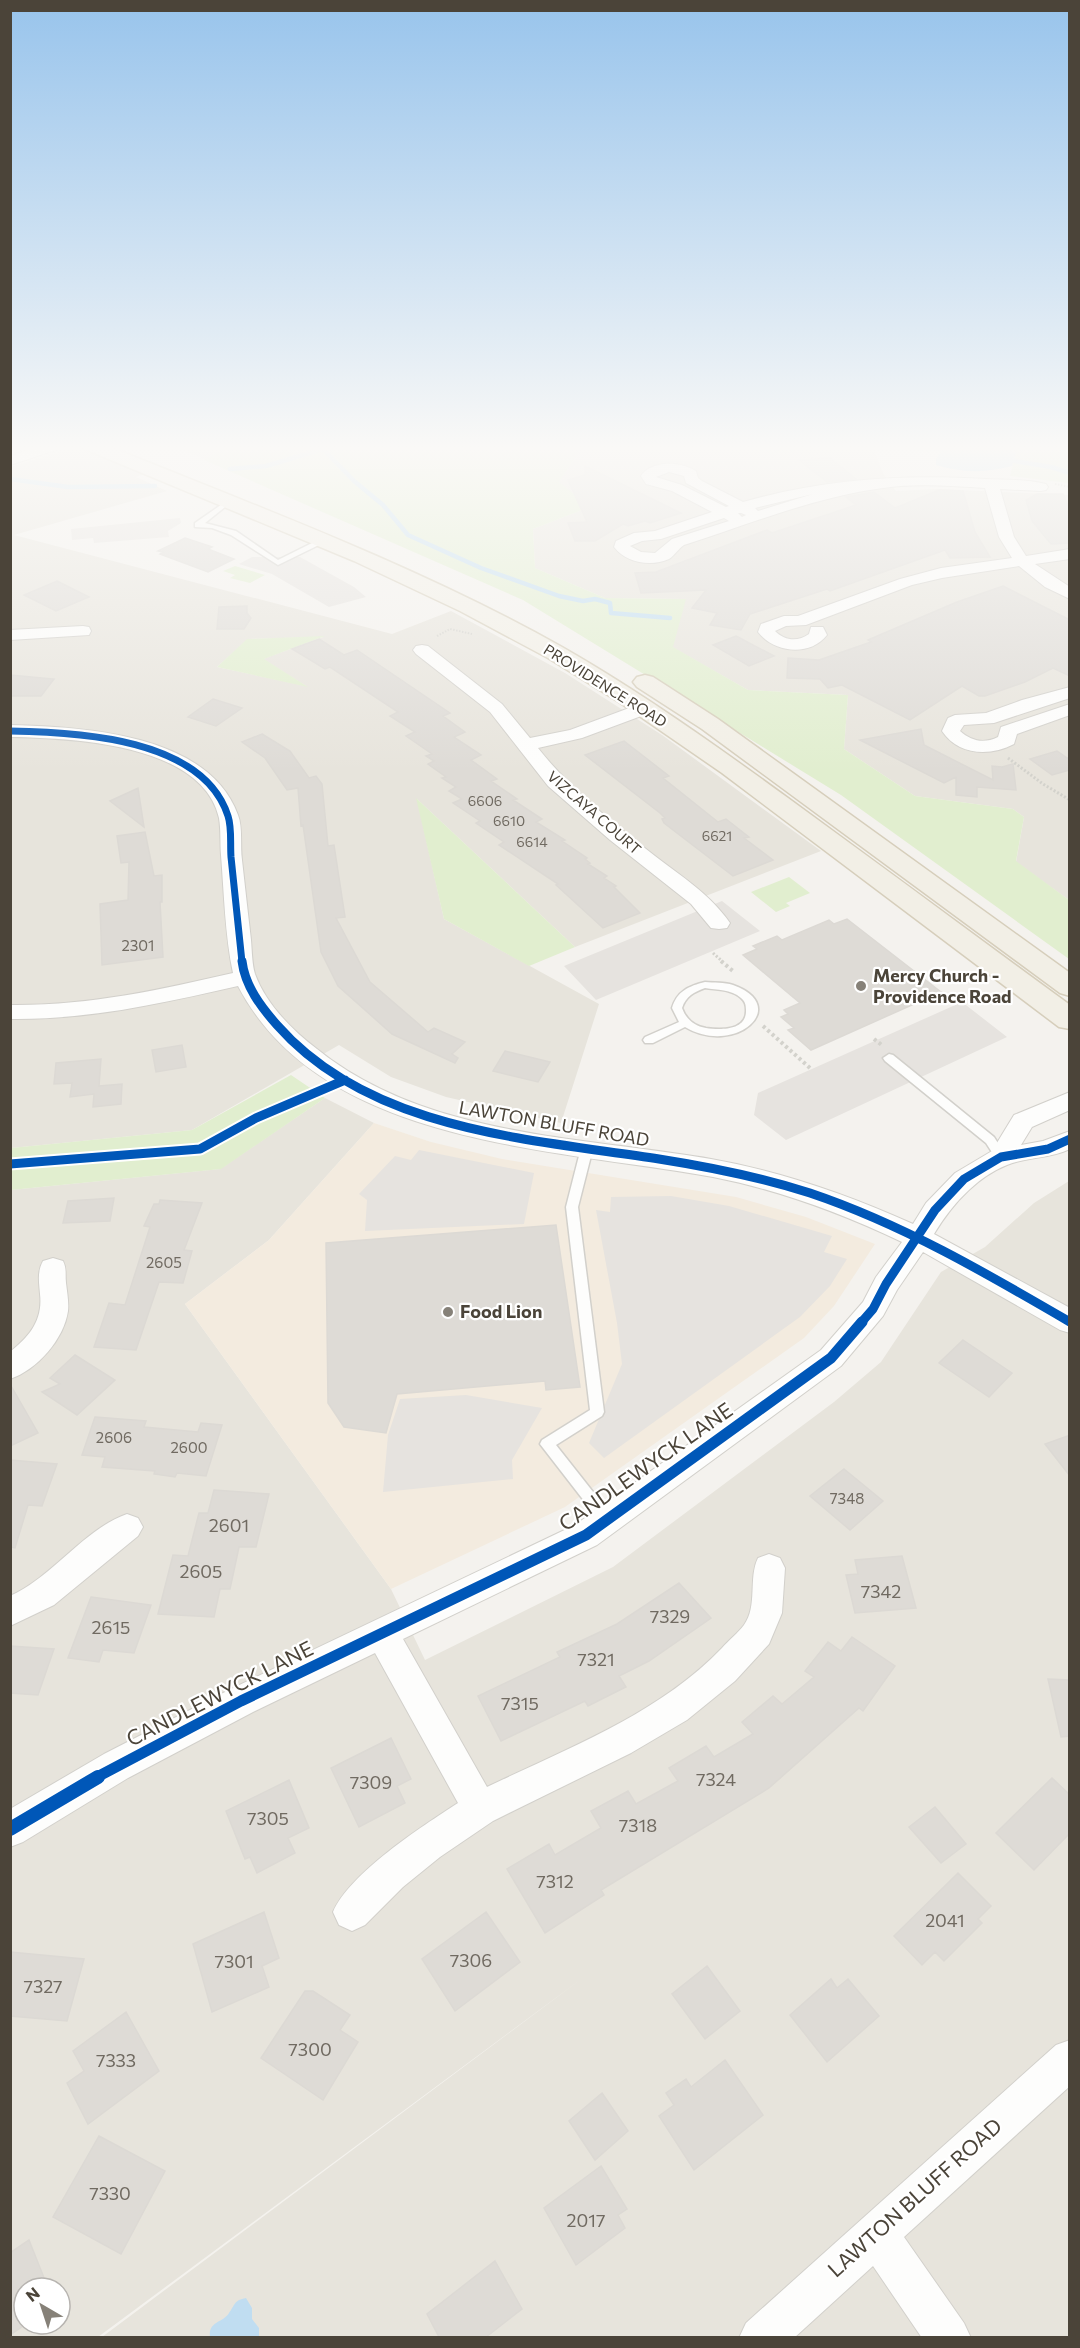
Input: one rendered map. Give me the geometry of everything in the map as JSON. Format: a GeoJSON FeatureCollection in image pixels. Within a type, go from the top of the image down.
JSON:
{"type":"FeatureCollection","features":[{"type":"Feature","properties":{"kind":"main road","name":"PROVIDENCE ROAD"},"geometry":{"type":"LineString","coordinates":[[350,554],[412,580],[519,633],[646,708],[788,809],[1070,1020]]}},
{"type":"Feature","properties":{"kind":"main road","name":"PROVIDENCE ROAD"},"geometry":{"type":"LineString","coordinates":[[394,554],[440,573],[554,628],[710,724],[1070,987]]}},
{"type":"Feature","properties":{"kind":"street"},"geometry":{"type":"LineString","coordinates":[[630,554],[654,557],[666,554]]}},
{"type":"Feature","properties":{"kind":"street"},"geometry":{"type":"LineString","coordinates":[[1017,554],[1028,566],[1070,594]]}},
{"type":"Feature","properties":{"kind":"street"},"geometry":{"type":"LineString","coordinates":[[817,631],[915,595],[1070,554]]}},
{"type":"Feature","properties":{"kind":"street"},"geometry":{"type":"LineString","coordinates":[[800,621],[814,627],[817,631],[818,635],[812,641],[796,644],[780,642],[773,639],[767,632],[767,628],[775,622],[800,621],[898,585],[941,573],[1028,566],[1070,567]]}},
{"type":"Feature","properties":{"kind":"street"},"geometry":{"type":"LineString","coordinates":[[898,585],[915,595]]}},
{"type":"Feature","properties":{"kind":"street"},"geometry":{"type":"LineString","coordinates":[[10,635],[83,632]]}},
{"type":"Feature","properties":{"kind":"street","name":"VIZCAYA COURT"},"geometry":{"type":"LineString","coordinates":[[422,650],[496,708],[555,782],[617,836],[698,900],[719,923]]}},
{"type":"Feature","properties":{"kind":"street"},"geometry":{"type":"LineString","coordinates":[[988,719],[1004,726],[1008,731],[1007,740],[986,747],[959,740],[951,731],[955,722],[962,719],[988,719],[1070,692]]}},
{"type":"Feature","properties":{"kind":"street"},"geometry":{"type":"LineString","coordinates":[[525,746],[575,734],[646,708]]}},
{"type":"Feature","properties":{"kind":"street"},"geometry":{"type":"LineString","coordinates":[[1008,731],[1070,709]]}},
{"type":"Feature","properties":{"kind":"street","name":"LAWTON BLUFF ROAD"},"geometry":{"type":"LineString","coordinates":[[10,731],[70,734],[139,746],[187,765],[211,784],[228,814],[244,973],[274,1022],[300,1048],[331,1072],[411,1112],[476,1129],[705,1166],[767,1180],[839,1203],[919,1236],[1070,1322]]}},
{"type":"Feature","properties":{"kind":"street"},"geometry":{"type":"LineString","coordinates":[[10,1012],[44,1012],[96,1007],[157,997],[246,977]]}},
{"type":"Feature","properties":{"kind":"street","name":"CANDLEWYCK LANE"},"geometry":{"type":"LineString","coordinates":[[1001,1157],[1023,1121],[1070,1100]]}},
{"type":"Feature","properties":{"kind":"street","name":"CANDLEWYCK LANE"},"geometry":{"type":"LineString","coordinates":[[10,1828],[116,1766],[241,1701],[586,1535],[831,1359],[861,1326],[934,1210],[964,1179],[1001,1157],[1048,1149],[1070,1139]]}},
{"type":"Feature","properties":{"kind":"street"},"geometry":{"type":"LineString","coordinates":[[10,1368],[37,1345],[52,1318],[54,1310],[51,1278],[53,1268]]}},
{"type":"Feature","properties":{"kind":"street"},"geometry":{"type":"LineString","coordinates":[[10,1612],[44,1596],[72,1574],[101,1545],[127,1527]]}},
{"type":"Feature","properties":{"kind":"street"},"geometry":{"type":"LineString","coordinates":[[352,1912],[390,1874],[427,1844],[480,1809],[620,1741],[675,1709],[723,1670],[757,1634],[766,1613],[769,1568]]}},
{"type":"Feature","properties":{"kind":"street"},"geometry":{"type":"LineString","coordinates":[[382,1634],[480,1809]]}},
{"type":"Feature","properties":{"kind":"street","name":"LAWTON BLUFF ROAD"},"geometry":{"type":"LineString","coordinates":[[761,2337],[1070,2059]]}},
{"type":"Feature","properties":{"kind":"street"},"geometry":{"type":"LineString","coordinates":[[876,2234],[949,2337]]}},
{"type":"Feature","properties":{"kind":"lane"},"geometry":{"type":"LineString","coordinates":[[263,554],[278,563],[298,554]]}},
{"type":"Feature","properties":{"kind":"lane"},"geometry":{"type":"LineString","coordinates":[[649,1040],[686,1023],[707,1032],[732,1032],[750,1021],[754,1014],[753,1006],[741,992],[730,987],[705,985],[685,993],[679,1000],[677,1008],[679,1016],[686,1023]]}},
{"type":"Feature","properties":{"kind":"lane"},"geometry":{"type":"LineString","coordinates":[[889,1059],[990,1140],[1001,1157]]}},
{"type":"Feature","properties":{"kind":"lane"},"geometry":{"type":"LineString","coordinates":[[587,1148],[572,1207],[597,1412],[547,1444],[608,1520]]}},
{"type":"Feature","properties":{"kind":"path"},"geometry":{"type":"LineString","coordinates":[[437,636],[450,629],[475,634]]}},
{"type":"Feature","properties":{"kind":"path"},"geometry":{"type":"LineString","coordinates":[[1000,751],[1043,784],[1070,800]]}},
{"type":"Feature","properties":{"kind":"path"},"geometry":{"type":"LineString","coordinates":[[713,953],[740,977]]}},
{"type":"Feature","properties":{"kind":"path"},"geometry":{"type":"LineString","coordinates":[[762,1025],[810,1068]]}},
{"type":"Feature","properties":{"kind":"shaded area"},"geometry":{"type":"Polygon","coordinates":[[[11,554],[85,554],[392,634],[451,611],[565,673],[662,735],[821,851],[575,947],[417,799],[444,919],[599,1004],[561,1123],[446,1097],[391,1077],[339,1045],[192,1130],[11,1148],[11,554]],[[323,637],[248,639],[217,667],[306,686],[263,659],[323,637]]]}},
{"type":"Feature","properties":{"kind":"shaded area"},"geometry":{"type":"Polygon","coordinates":[[[534,554],[1069,554],[1069,900],[1016,862],[1024,817],[1013,809],[915,796],[844,749],[848,695],[748,690],[672,647],[685,599],[605,598],[535,568],[534,554]]]}},
{"type":"Feature","properties":{"kind":"shaded area"},"geometry":{"type":"Polygon","coordinates":[[[252,557],[300,557],[354,587],[366,597],[329,607],[272,574],[239,564],[252,557]]]}},
{"type":"Feature","properties":{"kind":"shaded area"},"geometry":{"type":"Polygon","coordinates":[[[722,901],[760,931],[596,1000],[564,966],[722,901]]]}},
{"type":"Feature","properties":{"kind":"shaded area"},"geometry":{"type":"Polygon","coordinates":[[[962,1002],[1007,1037],[786,1140],[754,1115],[758,1093],[962,1002]]]}},
{"type":"Feature","properties":{"kind":"shaded area"},"geometry":{"type":"Polygon","coordinates":[[[325,1098],[374,1123],[269,1240],[185,1304],[391,1589],[425,1660],[613,1567],[834,1402],[881,1362],[941,1272],[985,1247],[1034,1203],[1069,1181],[1069,2337],[102,2337],[584,1977],[98,2337],[11,2338],[11,1190],[220,1169],[325,1098]]]}},
{"type":"Feature","properties":{"kind":"shaded area"},"geometry":{"type":"Polygon","coordinates":[[[374,1123],[431,1142],[502,1159],[736,1197],[806,1217],[875,1244],[834,1306],[804,1338],[565,1507],[391,1589],[185,1304],[269,1240],[374,1123]]]}},
{"type":"Feature","properties":{"kind":"shaded area"},"geometry":{"type":"Polygon","coordinates":[[[419,1150],[534,1173],[524,1224],[365,1231],[367,1200],[359,1194],[395,1156],[411,1160],[419,1150]]]}},
{"type":"Feature","properties":{"kind":"shaded area"},"geometry":{"type":"Polygon","coordinates":[[[671,1196],[729,1206],[832,1236],[824,1252],[847,1259],[830,1286],[800,1317],[604,1458],[589,1443],[622,1364],[617,1323],[596,1210],[610,1212],[611,1197],[671,1196]]]}},
{"type":"Feature","properties":{"kind":"shaded area"},"geometry":{"type":"Polygon","coordinates":[[[466,1395],[542,1408],[512,1460],[513,1479],[383,1492],[388,1435],[400,1399],[466,1395]]]}},
{"type":"Feature","properties":{"kind":"green space"},"geometry":{"type":"Polygon","coordinates":[[[417,554],[534,554],[535,568],[605,598],[686,599],[673,647],[748,690],[848,695],[844,749],[915,796],[1013,809],[1024,817],[1016,861],[1069,900],[1069,959],[841,795],[523,600],[417,554]]]}},
{"type":"Feature","properties":{"kind":"green space"},"geometry":{"type":"Polygon","coordinates":[[[235,566],[265,575],[250,583],[230,578],[235,575],[223,571],[235,566]]]}},
{"type":"Feature","properties":{"kind":"green space"},"geometry":{"type":"Polygon","coordinates":[[[325,636],[264,659],[308,687],[217,667],[247,639],[325,636]]]}},
{"type":"Feature","properties":{"kind":"green space"},"geometry":{"type":"Polygon","coordinates":[[[416,798],[575,947],[529,966],[444,919],[416,798]]]}},
{"type":"Feature","properties":{"kind":"green space"},"geometry":{"type":"Polygon","coordinates":[[[789,877],[810,893],[786,903],[790,906],[776,912],[751,892],[789,877]]]}},
{"type":"Feature","properties":{"kind":"green space"},"geometry":{"type":"Polygon","coordinates":[[[291,1075],[325,1098],[221,1169],[11,1190],[11,1148],[192,1130],[291,1075]]]}},
{"type":"Feature","properties":{"kind":"water"},"geometry":{"type":"Polygon","coordinates":[[[246,2298],[252,2308],[252,2319],[259,2328],[259,2337],[210,2337],[211,2328],[226,2316],[237,2302],[246,2298]]]}},
{"type":"Feature","properties":{"kind":"building"},"geometry":{"type":"Polygon","coordinates":[[[160,554],[220,554],[234,559],[208,572],[160,554]]]}},
{"type":"Feature","properties":{"kind":"building"},"geometry":{"type":"Polygon","coordinates":[[[705,554],[935,554],[830,591],[827,589],[750,614],[741,630],[710,625],[717,613],[692,608],[706,590],[641,593],[635,573],[656,572],[705,554]]]}},
{"type":"Feature","properties":{"kind":"building"},"geometry":{"type":"Polygon","coordinates":[[[947,554],[988,554],[990,557],[950,558],[947,554]]]}},
{"type":"Feature","properties":{"kind":"building"},"geometry":{"type":"Polygon","coordinates":[[[57,581],[89,597],[56,611],[24,595],[57,581]]]}},
{"type":"Feature","properties":{"kind":"building"},"geometry":{"type":"Polygon","coordinates":[[[1003,586],[1070,620],[1070,676],[1053,668],[1025,682],[985,696],[979,696],[962,686],[910,720],[842,685],[828,688],[820,679],[787,678],[788,658],[819,660],[871,642],[868,640],[957,602],[1003,586]]]}},
{"type":"Feature","properties":{"kind":"building"},"geometry":{"type":"Polygon","coordinates":[[[247,606],[247,613],[251,618],[244,629],[217,629],[219,607],[247,606]]]}},
{"type":"Feature","properties":{"kind":"building"},"geometry":{"type":"Polygon","coordinates":[[[736,636],[774,656],[749,666],[713,645],[736,636]]]}},
{"type":"Feature","properties":{"kind":"building"},"geometry":{"type":"Polygon","coordinates":[[[319,639],[344,655],[357,650],[450,713],[443,716],[465,732],[454,737],[481,755],[471,760],[497,779],[491,781],[517,799],[513,800],[542,819],[536,822],[565,840],[562,841],[587,858],[585,859],[590,863],[588,864],[607,876],[604,878],[616,886],[614,887],[640,913],[603,928],[556,885],[558,884],[499,845],[504,842],[476,823],[480,821],[453,803],[462,799],[449,791],[456,787],[442,778],[446,777],[428,764],[434,761],[426,756],[432,754],[406,736],[415,732],[390,716],[398,712],[330,667],[325,669],[292,649],[319,639]]]}},
{"type":"Feature","properties":{"kind":"building"},"geometry":{"type":"Polygon","coordinates":[[[10,675],[54,679],[41,696],[10,696],[10,675]]]}},
{"type":"Feature","properties":{"kind":"building"},"geometry":{"type":"Polygon","coordinates":[[[213,699],[242,708],[216,726],[188,717],[213,699]]]}},
{"type":"Feature","properties":{"kind":"building"},"geometry":{"type":"Polygon","coordinates":[[[921,729],[924,745],[993,780],[992,766],[1002,767],[1013,764],[1016,790],[977,787],[977,797],[956,795],[956,777],[944,783],[860,740],[921,729]]]}},
{"type":"Feature","properties":{"kind":"building"},"geometry":{"type":"Polygon","coordinates":[[[262,734],[290,751],[309,778],[316,776],[322,784],[328,846],[334,845],[345,917],[336,918],[370,982],[428,1032],[434,1028],[465,1042],[452,1054],[458,1058],[455,1063],[392,1034],[338,986],[321,952],[303,825],[301,826],[298,788],[287,790],[265,758],[242,742],[262,734]]]}},
{"type":"Feature","properties":{"kind":"building"},"geometry":{"type":"Polygon","coordinates":[[[624,741],[669,776],[663,778],[718,822],[726,819],[749,837],[744,838],[773,860],[733,876],[664,823],[662,819],[665,818],[660,813],[585,755],[624,741]]]}},
{"type":"Feature","properties":{"kind":"building"},"geometry":{"type":"Polygon","coordinates":[[[1057,751],[1070,760],[1070,770],[1052,775],[1030,759],[1057,751]]]}},
{"type":"Feature","properties":{"kind":"building"},"geometry":{"type":"Polygon","coordinates":[[[138,788],[144,827],[110,801],[138,788]]]}},
{"type":"Feature","properties":{"kind":"building"},"geometry":{"type":"Polygon","coordinates":[[[145,832],[154,876],[162,875],[162,902],[160,902],[163,957],[102,965],[100,904],[128,900],[129,862],[121,863],[117,836],[145,832]]]}},
{"type":"Feature","properties":{"kind":"building","name":"Mercy Church - Providence Road"},"geometry":{"type":"Polygon","coordinates":[[[847,919],[941,992],[811,1050],[788,1030],[794,1028],[781,1017],[788,1014],[784,1010],[800,1003],[743,955],[757,949],[753,946],[777,936],[782,940],[829,920],[834,924],[847,919]]]}},
{"type":"Feature","properties":{"kind":"building"},"geometry":{"type":"Polygon","coordinates":[[[182,1045],[186,1067],[156,1072],[152,1050],[182,1045]]]}},
{"type":"Feature","properties":{"kind":"building"},"geometry":{"type":"Polygon","coordinates":[[[505,1051],[550,1062],[538,1082],[493,1071],[505,1051]]]}},
{"type":"Feature","properties":{"kind":"building"},"geometry":{"type":"Polygon","coordinates":[[[101,1059],[99,1086],[122,1084],[121,1104],[93,1107],[94,1094],[70,1097],[72,1083],[54,1084],[56,1063],[101,1059]]]}},
{"type":"Feature","properties":{"kind":"building"},"geometry":{"type":"Polygon","coordinates":[[[114,1198],[110,1221],[63,1223],[68,1201],[114,1198]]]}},
{"type":"Feature","properties":{"kind":"building"},"geometry":{"type":"Polygon","coordinates":[[[160,1200],[202,1203],[184,1250],[192,1251],[183,1283],[159,1282],[136,1350],[94,1347],[109,1303],[125,1305],[150,1227],[144,1226],[154,1204],[159,1204],[160,1200]]]}},
{"type":"Feature","properties":{"kind":"building","name":"Food Lion"},"geometry":{"type":"Polygon","coordinates":[[[556,1225],[580,1387],[546,1390],[545,1381],[397,1394],[386,1433],[344,1427],[328,1403],[326,1243],[556,1225]]]}},
{"type":"Feature","properties":{"kind":"building"},"geometry":{"type":"Polygon","coordinates":[[[963,1340],[1012,1373],[989,1397],[939,1363],[963,1340]]]}},
{"type":"Feature","properties":{"kind":"building"},"geometry":{"type":"Polygon","coordinates":[[[75,1355],[115,1380],[77,1415],[42,1392],[60,1384],[50,1378],[75,1355]]]}},
{"type":"Feature","properties":{"kind":"building"},"geometry":{"type":"Polygon","coordinates":[[[10,1384],[38,1433],[10,1446],[10,1384]]]}},
{"type":"Feature","properties":{"kind":"building"},"geometry":{"type":"Polygon","coordinates":[[[95,1417],[146,1421],[144,1427],[198,1432],[201,1423],[222,1425],[206,1476],[177,1473],[175,1477],[154,1474],[155,1471],[102,1467],[105,1457],[82,1455],[95,1417]]]}},
{"type":"Feature","properties":{"kind":"building"},"geometry":{"type":"Polygon","coordinates":[[[1070,1435],[1070,1476],[1045,1444],[1070,1435]]]}},
{"type":"Feature","properties":{"kind":"building"},"geometry":{"type":"Polygon","coordinates":[[[10,1460],[57,1464],[42,1506],[28,1505],[15,1548],[10,1547],[10,1460]]]}},
{"type":"Feature","properties":{"kind":"building"},"geometry":{"type":"Polygon","coordinates":[[[844,1469],[883,1501],[850,1530],[810,1496],[844,1469]]]}},
{"type":"Feature","properties":{"kind":"building"},"geometry":{"type":"Polygon","coordinates":[[[214,1490],[269,1494],[256,1547],[239,1547],[230,1589],[220,1589],[214,1617],[158,1614],[173,1555],[188,1556],[199,1513],[208,1513],[214,1490]]]}},
{"type":"Feature","properties":{"kind":"building"},"geometry":{"type":"Polygon","coordinates":[[[902,1556],[916,1608],[855,1613],[846,1575],[858,1574],[855,1560],[902,1556]]]}},
{"type":"Feature","properties":{"kind":"building"},"geometry":{"type":"Polygon","coordinates":[[[679,1583],[711,1618],[649,1661],[619,1676],[626,1687],[588,1706],[585,1701],[501,1741],[478,1696],[560,1657],[557,1652],[617,1624],[679,1583]]]}},
{"type":"Feature","properties":{"kind":"building"},"geometry":{"type":"Polygon","coordinates":[[[91,1597],[151,1605],[134,1653],[103,1650],[99,1662],[68,1658],[91,1597]]]}},
{"type":"Feature","properties":{"kind":"building"},"geometry":{"type":"Polygon","coordinates":[[[852,1637],[895,1666],[863,1711],[859,1708],[769,1788],[601,1890],[604,1895],[545,1933],[507,1869],[549,1844],[555,1855],[601,1828],[591,1811],[628,1791],[636,1804],[678,1781],[669,1768],[706,1746],[714,1757],[753,1734],[742,1722],[773,1696],[782,1704],[814,1677],[805,1671],[828,1642],[841,1651],[852,1637]]]}},
{"type":"Feature","properties":{"kind":"building"},"geometry":{"type":"Polygon","coordinates":[[[10,1646],[54,1649],[38,1695],[10,1693],[10,1646]]]}},
{"type":"Feature","properties":{"kind":"building"},"geometry":{"type":"Polygon","coordinates":[[[1048,1679],[1070,1680],[1070,1736],[1061,1737],[1048,1679]]]}},
{"type":"Feature","properties":{"kind":"building"},"geometry":{"type":"Polygon","coordinates":[[[391,1738],[411,1779],[397,1786],[405,1803],[359,1827],[331,1768],[391,1738]]]}},
{"type":"Feature","properties":{"kind":"building"},"geometry":{"type":"Polygon","coordinates":[[[1052,1778],[1070,1795],[1070,1833],[1034,1870],[996,1833],[1052,1778]]]}},
{"type":"Feature","properties":{"kind":"building"},"geometry":{"type":"Polygon","coordinates":[[[289,1780],[309,1828],[288,1838],[295,1853],[257,1873],[250,1857],[245,1859],[226,1811],[289,1780]]]}},
{"type":"Feature","properties":{"kind":"building"},"geometry":{"type":"Polygon","coordinates":[[[935,1807],[966,1844],[941,1863],[909,1827],[935,1807]]]}},
{"type":"Feature","properties":{"kind":"building"},"geometry":{"type":"Polygon","coordinates":[[[958,1873],[991,1906],[978,1919],[982,1923],[944,1961],[935,1952],[922,1965],[894,1936],[958,1873]]]}},
{"type":"Feature","properties":{"kind":"building"},"geometry":{"type":"Polygon","coordinates":[[[264,1912],[279,1958],[262,1966],[269,1987],[212,2012],[193,1944],[264,1912]]]}},
{"type":"Feature","properties":{"kind":"building"},"geometry":{"type":"Polygon","coordinates":[[[486,1912],[520,1962],[455,2011],[422,1959],[486,1912]]]}},
{"type":"Feature","properties":{"kind":"building"},"geometry":{"type":"Polygon","coordinates":[[[10,1952],[84,1959],[67,2021],[10,2016],[10,1952]]]}},
{"type":"Feature","properties":{"kind":"building"},"geometry":{"type":"Polygon","coordinates":[[[707,1966],[740,2011],[705,2039],[672,1994],[707,1966]]]}},
{"type":"Feature","properties":{"kind":"building"},"geometry":{"type":"Polygon","coordinates":[[[831,1979],[837,1988],[848,1979],[879,2016],[827,2062],[790,2015],[831,1979]]]}},
{"type":"Feature","properties":{"kind":"building"},"geometry":{"type":"Polygon","coordinates":[[[305,1991],[313,1991],[350,2015],[340,2030],[358,2042],[323,2100],[261,2058],[305,1991]]]}},
{"type":"Feature","properties":{"kind":"building"},"geometry":{"type":"Polygon","coordinates":[[[126,2012],[159,2071],[88,2124],[67,2083],[84,2071],[73,2051],[126,2012]]]}},
{"type":"Feature","properties":{"kind":"building"},"geometry":{"type":"Polygon","coordinates":[[[725,2060],[763,2115],[694,2170],[659,2116],[674,2105],[666,2093],[686,2079],[691,2087],[725,2060]]]}},
{"type":"Feature","properties":{"kind":"building"},"geometry":{"type":"Polygon","coordinates":[[[602,2093],[628,2131],[595,2160],[569,2121],[602,2093]]]}},
{"type":"Feature","properties":{"kind":"building"},"geometry":{"type":"Polygon","coordinates":[[[99,2136],[165,2171],[121,2254],[53,2217],[99,2136]]]}},
{"type":"Feature","properties":{"kind":"building"},"geometry":{"type":"Polygon","coordinates":[[[601,2166],[627,2209],[618,2215],[625,2228],[576,2265],[544,2208],[601,2166]]]}},
{"type":"Feature","properties":{"kind":"building"},"geometry":{"type":"Polygon","coordinates":[[[29,2240],[43,2276],[12,2276],[12,2334],[10,2335],[10,2253],[29,2240]]]}},
{"type":"Feature","properties":{"kind":"building"},"geometry":{"type":"Polygon","coordinates":[[[495,2261],[522,2309],[486,2337],[439,2337],[427,2314],[495,2261]]]}},
{"type":"Feature","properties":{"kind":"waterway"},"geometry":{"type":"LineString","coordinates":[[449,554],[481,568],[559,596],[583,601],[595,599],[610,603],[611,613],[670,618]]}},
{"type":"Feature","properties":{"kind":"cycle path"},"geometry":{"type":"LineString","coordinates":[[10,731],[68,734],[135,745],[167,755],[195,770],[216,790],[229,820],[244,974],[250,988],[269,1016],[293,1042],[332,1072],[381,1099],[433,1119],[488,1133],[544,1143],[715,1169],[769,1181],[810,1194],[850,1208],[924,1241],[1070,1322]]}},
{"type":"Feature","properties":{"kind":"cycle path"},"geometry":{"type":"LineString","coordinates":[[10,1164],[200,1149],[256,1118],[345,1080]]}},
{"type":"Feature","properties":{"kind":"cycle path"},"geometry":{"type":"LineString","coordinates":[[10,1829],[116,1766],[241,1701],[586,1535],[831,1358],[873,1309],[886,1284],[935,1210],[964,1179],[1001,1157],[1048,1149],[1070,1139]]}},
{"type":"Feature","properties":{"kind":"place","name":"Mercy Church - Providence Road"},"geometry":{"type":"Point","coordinates":[861,986]}},
{"type":"Feature","properties":{"kind":"place","name":"Food Lion"},"geometry":{"type":"Point","coordinates":[448,1312]}}]}
